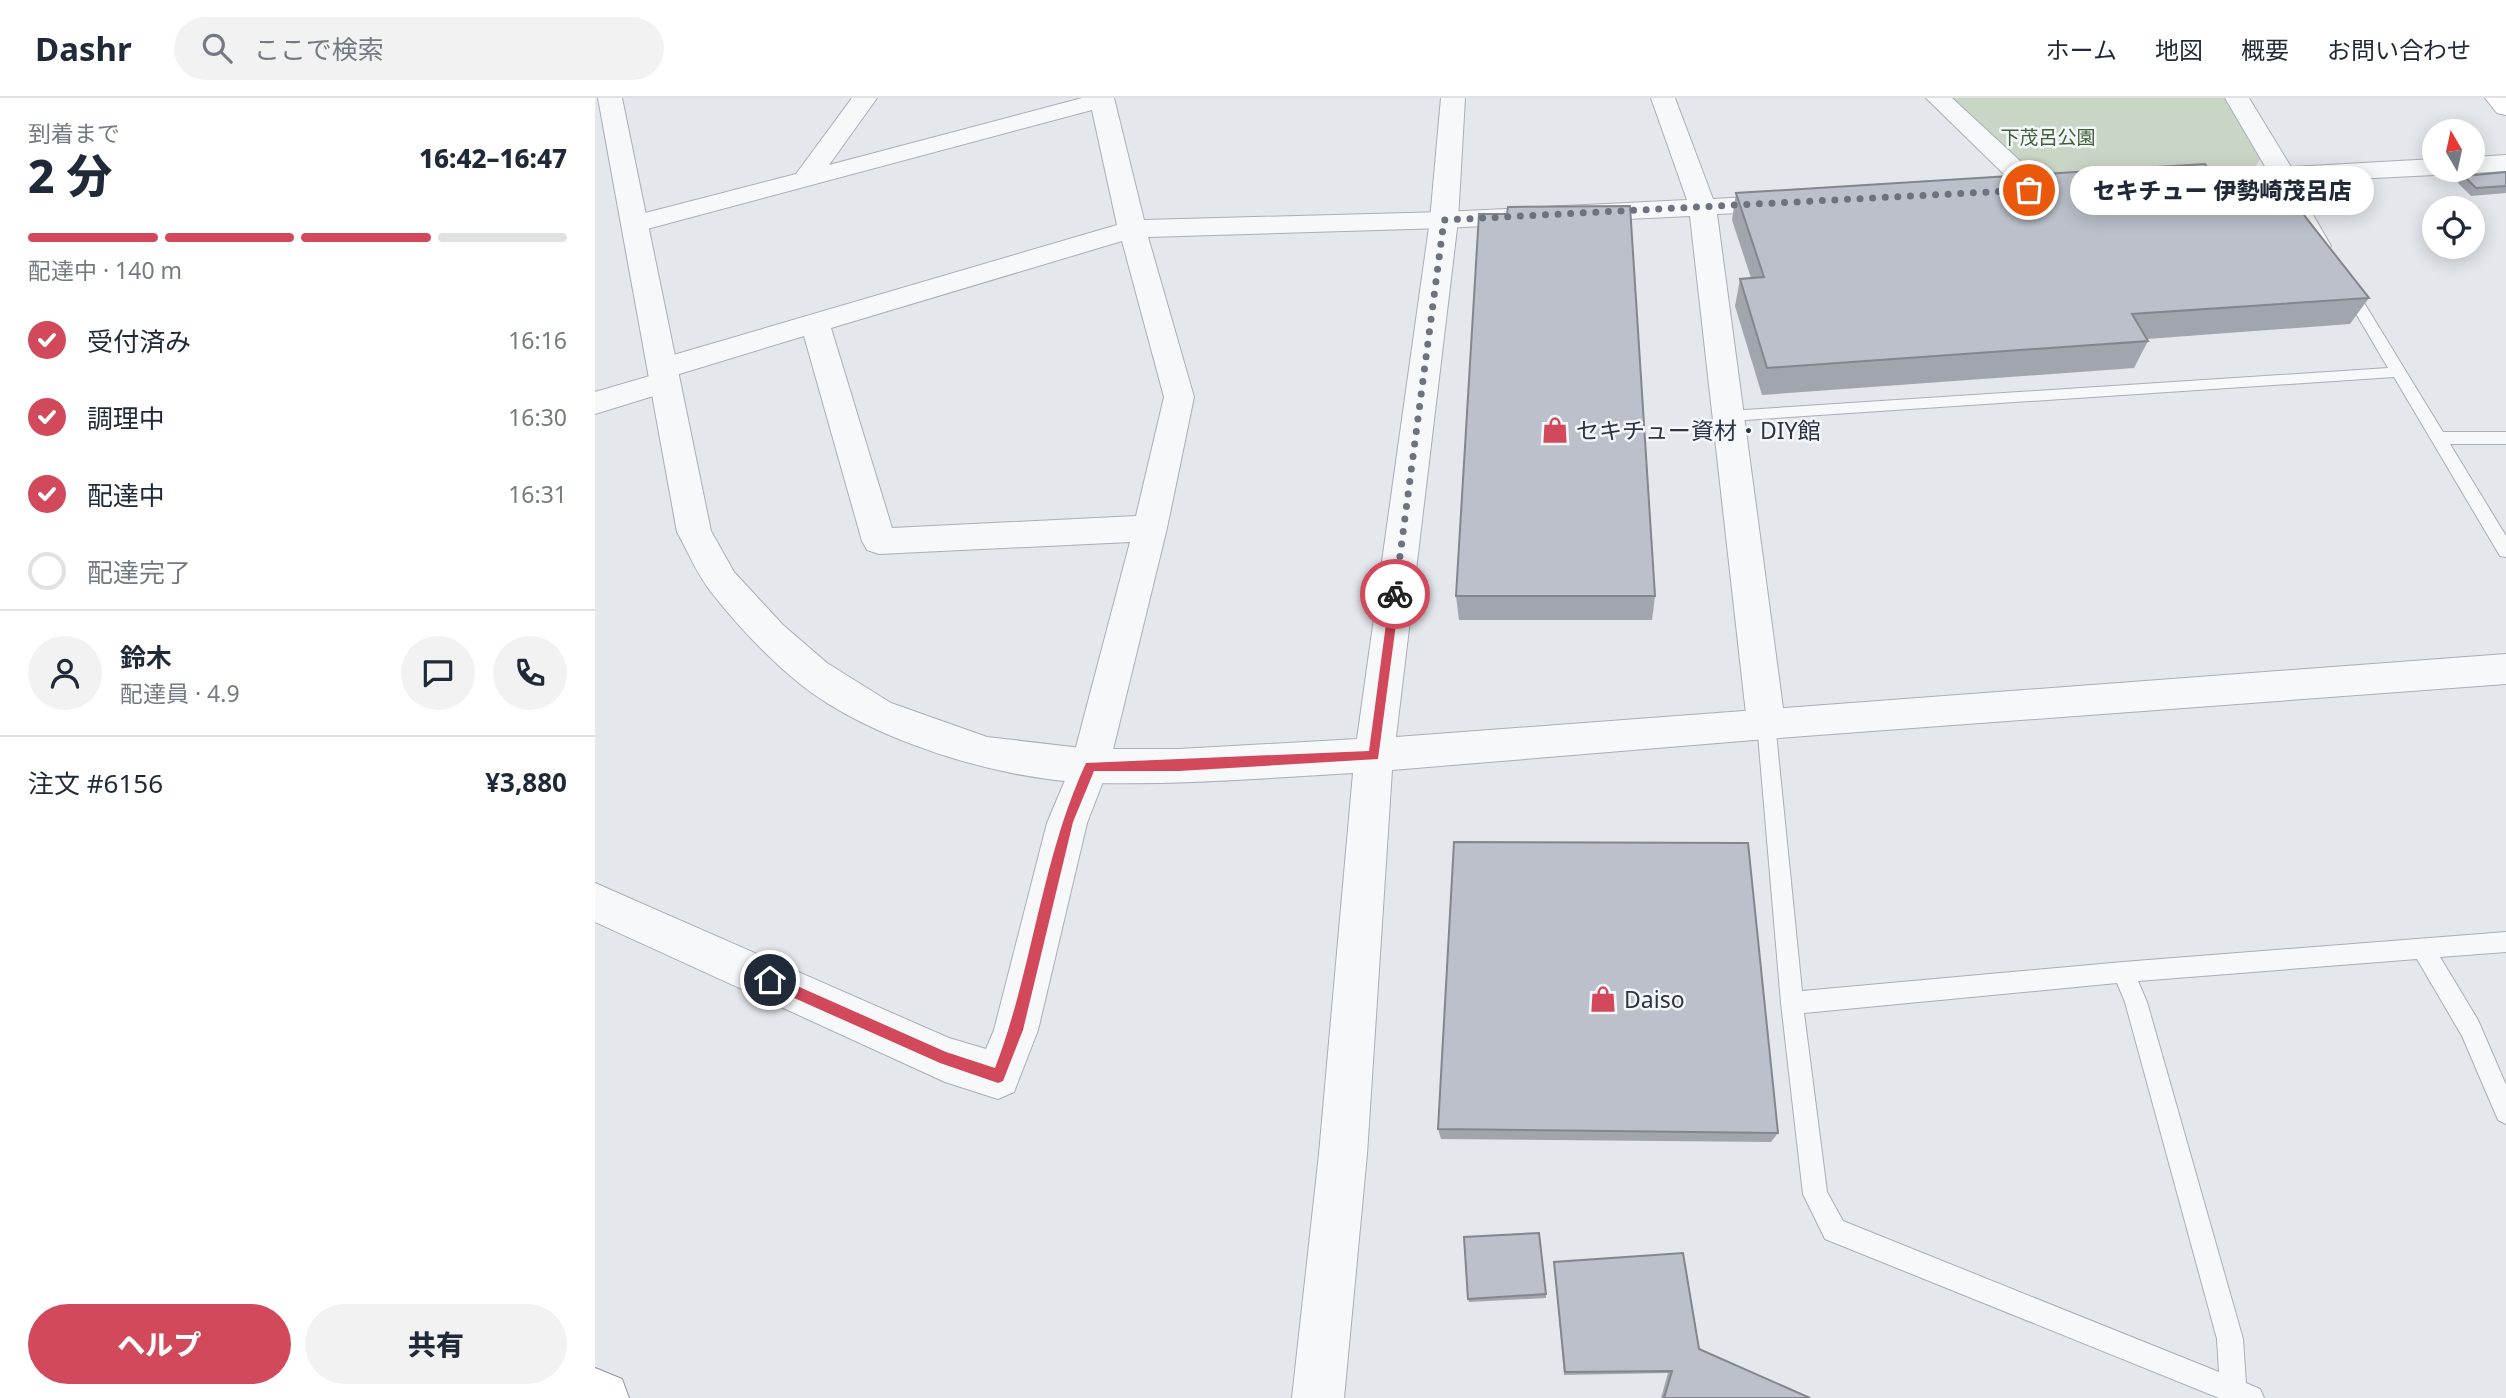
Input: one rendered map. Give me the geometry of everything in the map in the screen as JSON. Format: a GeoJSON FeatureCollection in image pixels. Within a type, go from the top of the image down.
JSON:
{"type":"FeatureCollection","features":[{"type":"Feature","properties":{"kind":"main road"},"geometry":{"type":"LineString","coordinates":[[2497,98],[2506,108]]}},
{"type":"Feature","properties":{"kind":"main road"},"geometry":{"type":"LineString","coordinates":[[595,1394],[603,1398]]}},
{"type":"Feature","properties":{"kind":"street"},"geometry":{"type":"LineString","coordinates":[[610,98],[694,532],[722,582],[770,635],[814,674],[878,714],[987,753],[1090,766],[1179,766],[1374,755],[1766,723],[2506,669]]}},
{"type":"Feature","properties":{"kind":"street"},"geometry":{"type":"LineString","coordinates":[[805,179],[865,98]]}},
{"type":"Feature","properties":{"kind":"street"},"geometry":{"type":"LineString","coordinates":[[1318,1398],[1343,1154],[1374,755],[1444,220],[1453,98]]}},
{"type":"Feature","properties":{"kind":"street"},"geometry":{"type":"LineString","coordinates":[[1663,98],[1703,208],[1766,723]]}},
{"type":"Feature","properties":{"kind":"street"},"geometry":{"type":"LineString","coordinates":[[1938,98],[2023,178],[2029,190]]}},
{"type":"Feature","properties":{"kind":"street"},"geometry":{"type":"LineString","coordinates":[[2237,98],[2283,174]]}},
{"type":"Feature","properties":{"kind":"street"},"geometry":{"type":"LineString","coordinates":[[595,902],[945,1059],[998,1076],[1016,1030],[1067,822],[1090,766],[1150,528],[1179,397],[1132,229],[1102,99],[636,224]]}},
{"type":"Feature","properties":{"kind":"street"},"geometry":{"type":"LineString","coordinates":[[2485,164],[2506,163]]}},
{"type":"Feature","properties":{"kind":"street"},"geometry":{"type":"LineString","coordinates":[[2190,180],[2422,168]]}},
{"type":"Feature","properties":{"kind":"street"},"geometry":{"type":"LineString","coordinates":[[2002,191],[2056,188]]}},
{"type":"Feature","properties":{"kind":"street"},"geometry":{"type":"LineString","coordinates":[[595,403],[665,375],[815,323],[1132,229],[1444,220],[1811,202]]}},
{"type":"Feature","properties":{"kind":"street"},"geometry":{"type":"LineString","coordinates":[[815,323],[879,541],[1150,528]]}},
{"type":"Feature","properties":{"kind":"lane"},"geometry":{"type":"LineString","coordinates":[[2283,174],[2330,256]]}},
{"type":"Feature","properties":{"kind":"lane"},"geometry":{"type":"LineString","coordinates":[[2343,279],[2396,372],[2506,551]]}},
{"type":"Feature","properties":{"kind":"lane"},"geometry":{"type":"LineString","coordinates":[[1729,416],[2396,372]]}},
{"type":"Feature","properties":{"kind":"lane"},"geometry":{"type":"LineString","coordinates":[[2437,438],[2506,438]]}},
{"type":"Feature","properties":{"kind":"lane"},"geometry":{"type":"LineString","coordinates":[[1766,723],[1792,1003],[1815,1194],[1834,1230],[2242,1394]]}},
{"type":"Feature","properties":{"kind":"lane"},"geometry":{"type":"LineString","coordinates":[[1792,1003],[2123,972],[2506,942]]}},
{"type":"Feature","properties":{"kind":"lane"},"geometry":{"type":"LineString","coordinates":[[2422,947],[2470,1028],[2506,1112]]}},
{"type":"Feature","properties":{"kind":"lane"},"geometry":{"type":"LineString","coordinates":[[2123,972],[2136,1002],[2230,1339],[2242,1394]]}},
{"type":"Feature","properties":{"kind":"green space","name":"下茂呂公園"},"geometry":{"type":"Polygon","coordinates":[[[1951,98],[2224,98],[2260,159],[2256,166],[2042,179],[2030,175],[1951,98]]]}},
{"type":"Feature","properties":{"kind":"building"},"geometry":{"type":"Polygon","coordinates":[[[2205,164],[2214,177],[2271,173],[2369,298],[2132,314],[2148,341],[1767,368],[1740,279],[1764,277],[1736,193],[2205,164]]]}},
{"type":"Feature","properties":{"kind":"building"},"geometry":{"type":"Polygon","coordinates":[[[2506,172],[2506,186],[2476,188],[2470,182],[2485,182],[2485,174],[2506,172]]]}},
{"type":"Feature","properties":{"kind":"building","name":"セキチュー資材・DIY館"},"geometry":{"type":"Polygon","coordinates":[[[1630,206],[1655,596],[1456,596],[1479,214],[1507,214],[1508,207],[1630,206]]]}},
{"type":"Feature","properties":{"kind":"building","name":"Daiso"},"geometry":{"type":"Polygon","coordinates":[[[1454,842],[1748,843],[1778,1133],[1438,1129],[1454,842]]]}},
{"type":"Feature","properties":{"kind":"building"},"geometry":{"type":"Polygon","coordinates":[[[1539,1233],[1546,1294],[1468,1299],[1464,1237],[1539,1233]]]}},
{"type":"Feature","properties":{"kind":"building"},"geometry":{"type":"Polygon","coordinates":[[[1683,1253],[1699,1349],[1810,1398],[1664,1398],[1672,1371],[1565,1372],[1554,1262],[1683,1253]]]}},
{"type":"Feature","properties":{"kind":"way so far"},"geometry":{"type":"LineString","coordinates":[[1395,594],[1444,220],[2029,190]]}},
{"type":"Feature","properties":{"kind":"place","name":"セキチュー 伊勢崎茂呂店"},"geometry":{"type":"Point","coordinates":[2029,190]}},
{"type":"Feature","properties":{"kind":"place","name":"セキチュー資材・DIY館"},"geometry":{"type":"Point","coordinates":[1555,430]}},
{"type":"Feature","properties":{"kind":"place","name":"Daiso"},"geometry":{"type":"Point","coordinates":[1603,999]}},
{"type":"Feature","properties":{"kind":"route"},"geometry":{"type":"LineString","coordinates":[[770,980],[945,1059],[998,1076],[1016,1030],[1067,822],[1090,766],[1179,766],[1374,755],[1395,594]]}}]}
